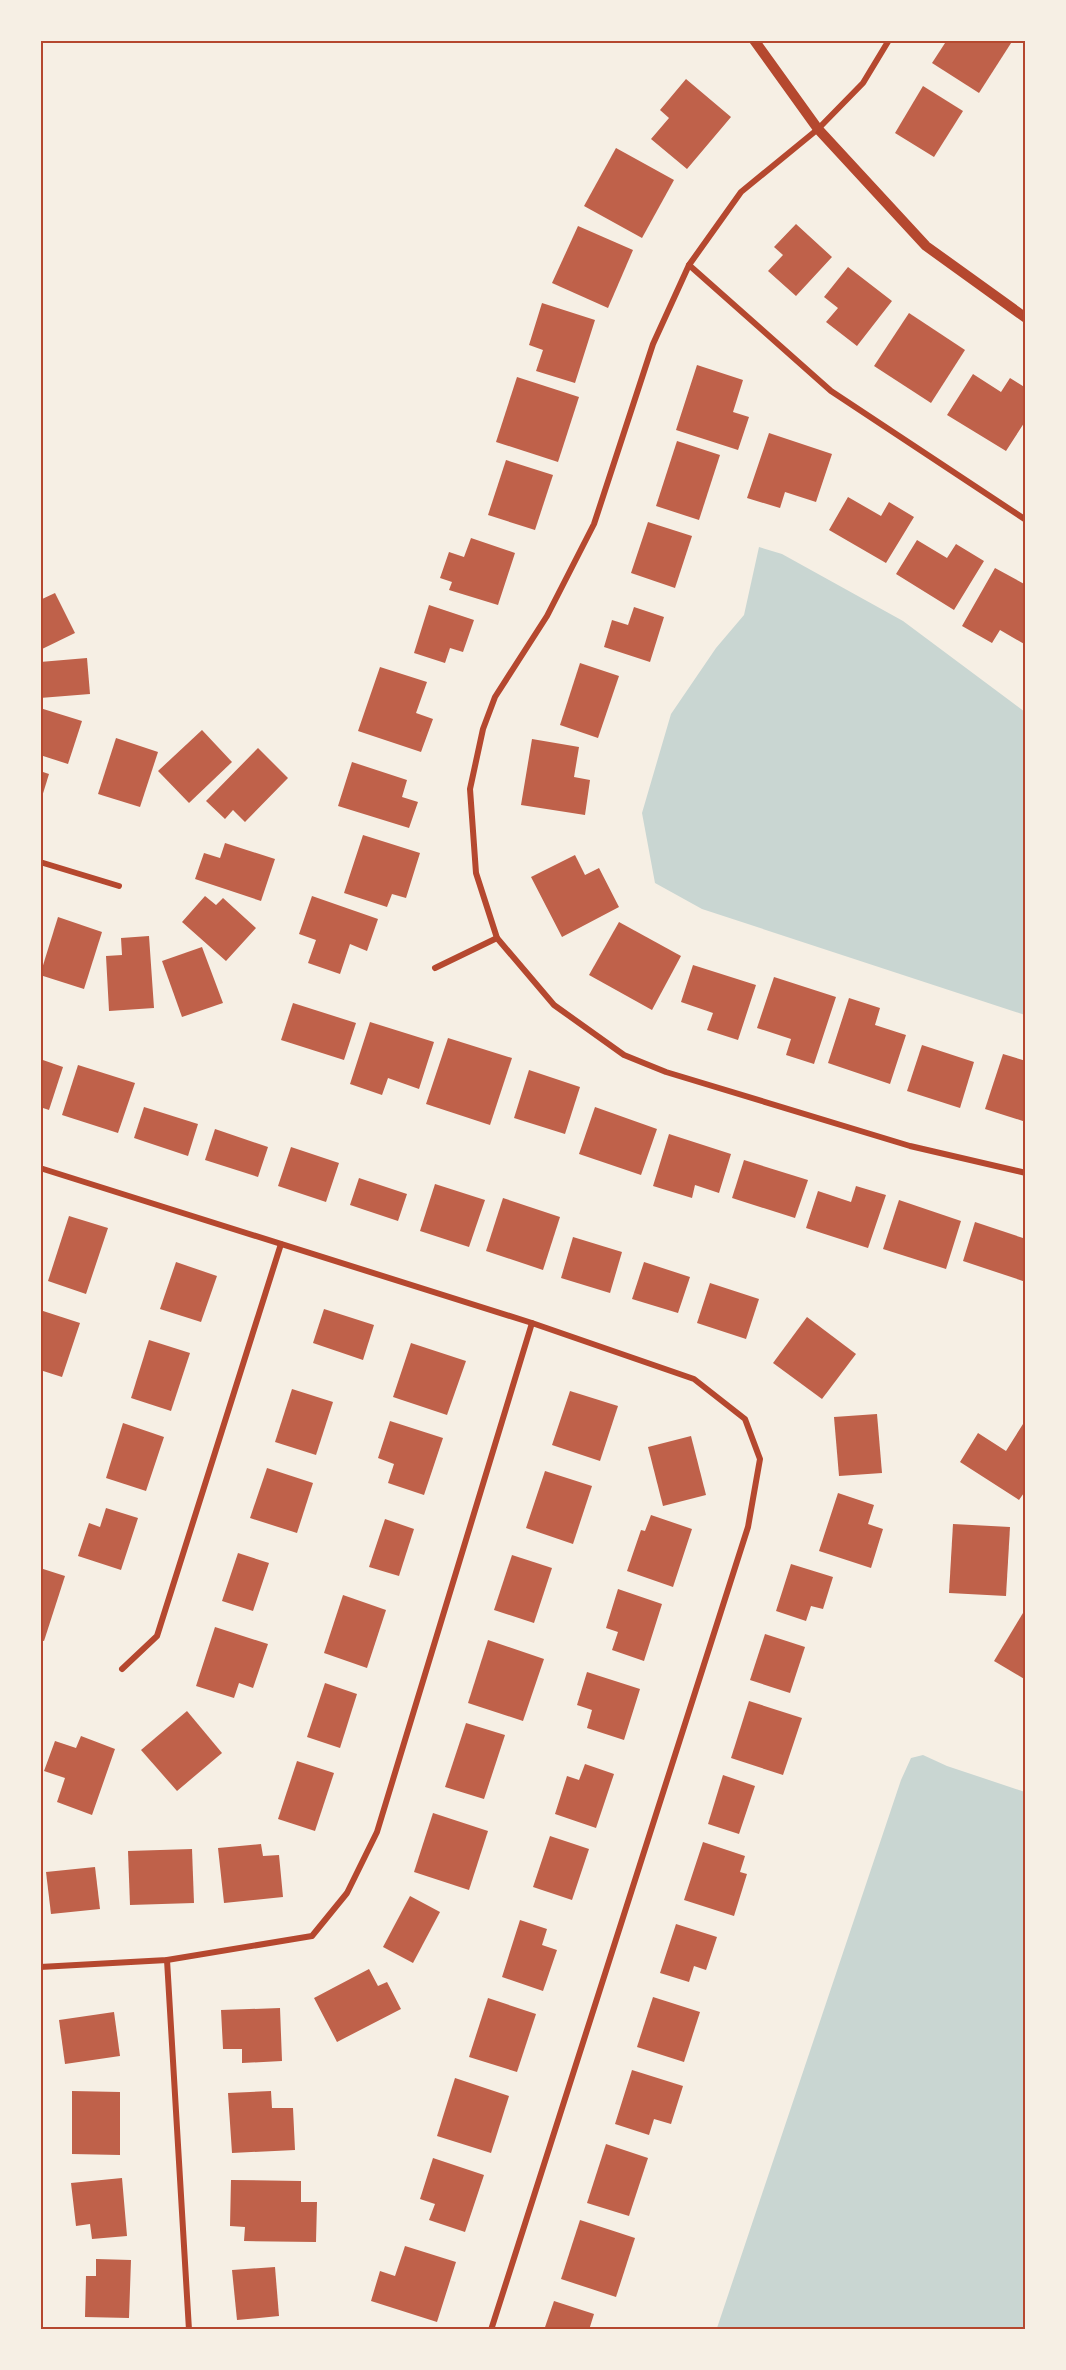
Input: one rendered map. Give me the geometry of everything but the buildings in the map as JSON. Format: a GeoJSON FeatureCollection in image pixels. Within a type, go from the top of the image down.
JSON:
{"type":"FeatureCollection","features":[{"type":"Feature","properties":{"kind":"street"},"geometry":{"type":"LineString","coordinates":[[754,40],[818,129],[926,246],[1026,318]]}},
{"type":"Feature","properties":{"kind":"street"},"geometry":{"type":"LineString","coordinates":[[889,40],[862,83],[818,129],[741,192],[688,265],[653,344],[594,524],[547,616],[495,697],[483,729],[470,789],[476,873],[497,938],[554,1005],[624,1055],[666,1072],[910,1146],[1026,1173]]}},
{"type":"Feature","properties":{"kind":"street"},"geometry":{"type":"LineString","coordinates":[[688,265],[831,391],[1026,520]]}},
{"type":"Feature","properties":{"kind":"street"},"geometry":{"type":"LineString","coordinates":[[40,862],[119,886]]}},
{"type":"Feature","properties":{"kind":"street"},"geometry":{"type":"LineString","coordinates":[[435,968],[497,938]]}},
{"type":"Feature","properties":{"kind":"street"},"geometry":{"type":"LineString","coordinates":[[40,1168],[532,1323],[694,1378],[745,1419],[760,1459],[748,1527],[491,2330]]}},
{"type":"Feature","properties":{"kind":"street"},"geometry":{"type":"LineString","coordinates":[[122,1670],[157,1636],[281,1244]]}},
{"type":"Feature","properties":{"kind":"street"},"geometry":{"type":"LineString","coordinates":[[40,1967],[167,1960],[312,1936],[347,1893],[377,1832],[532,1323]]}},
{"type":"Feature","properties":{"kind":"street"},"geometry":{"type":"LineString","coordinates":[[167,1960],[189,2330]]}},
{"type":"Feature","properties":{"kind":"shaded area"},"geometry":{"type":"Polygon","coordinates":[[[759,547],[782,554],[903,621],[1025,712],[1025,1015],[702,909],[655,883],[642,813],[671,714],[716,648],[744,615],[759,547]]]}},
{"type":"Feature","properties":{"kind":"shaded area"},"geometry":{"type":"Polygon","coordinates":[[[923,1755],[947,1766],[1025,1792],[1025,2329],[717,2328],[901,1780],[911,1758],[923,1755]]]}}]}
